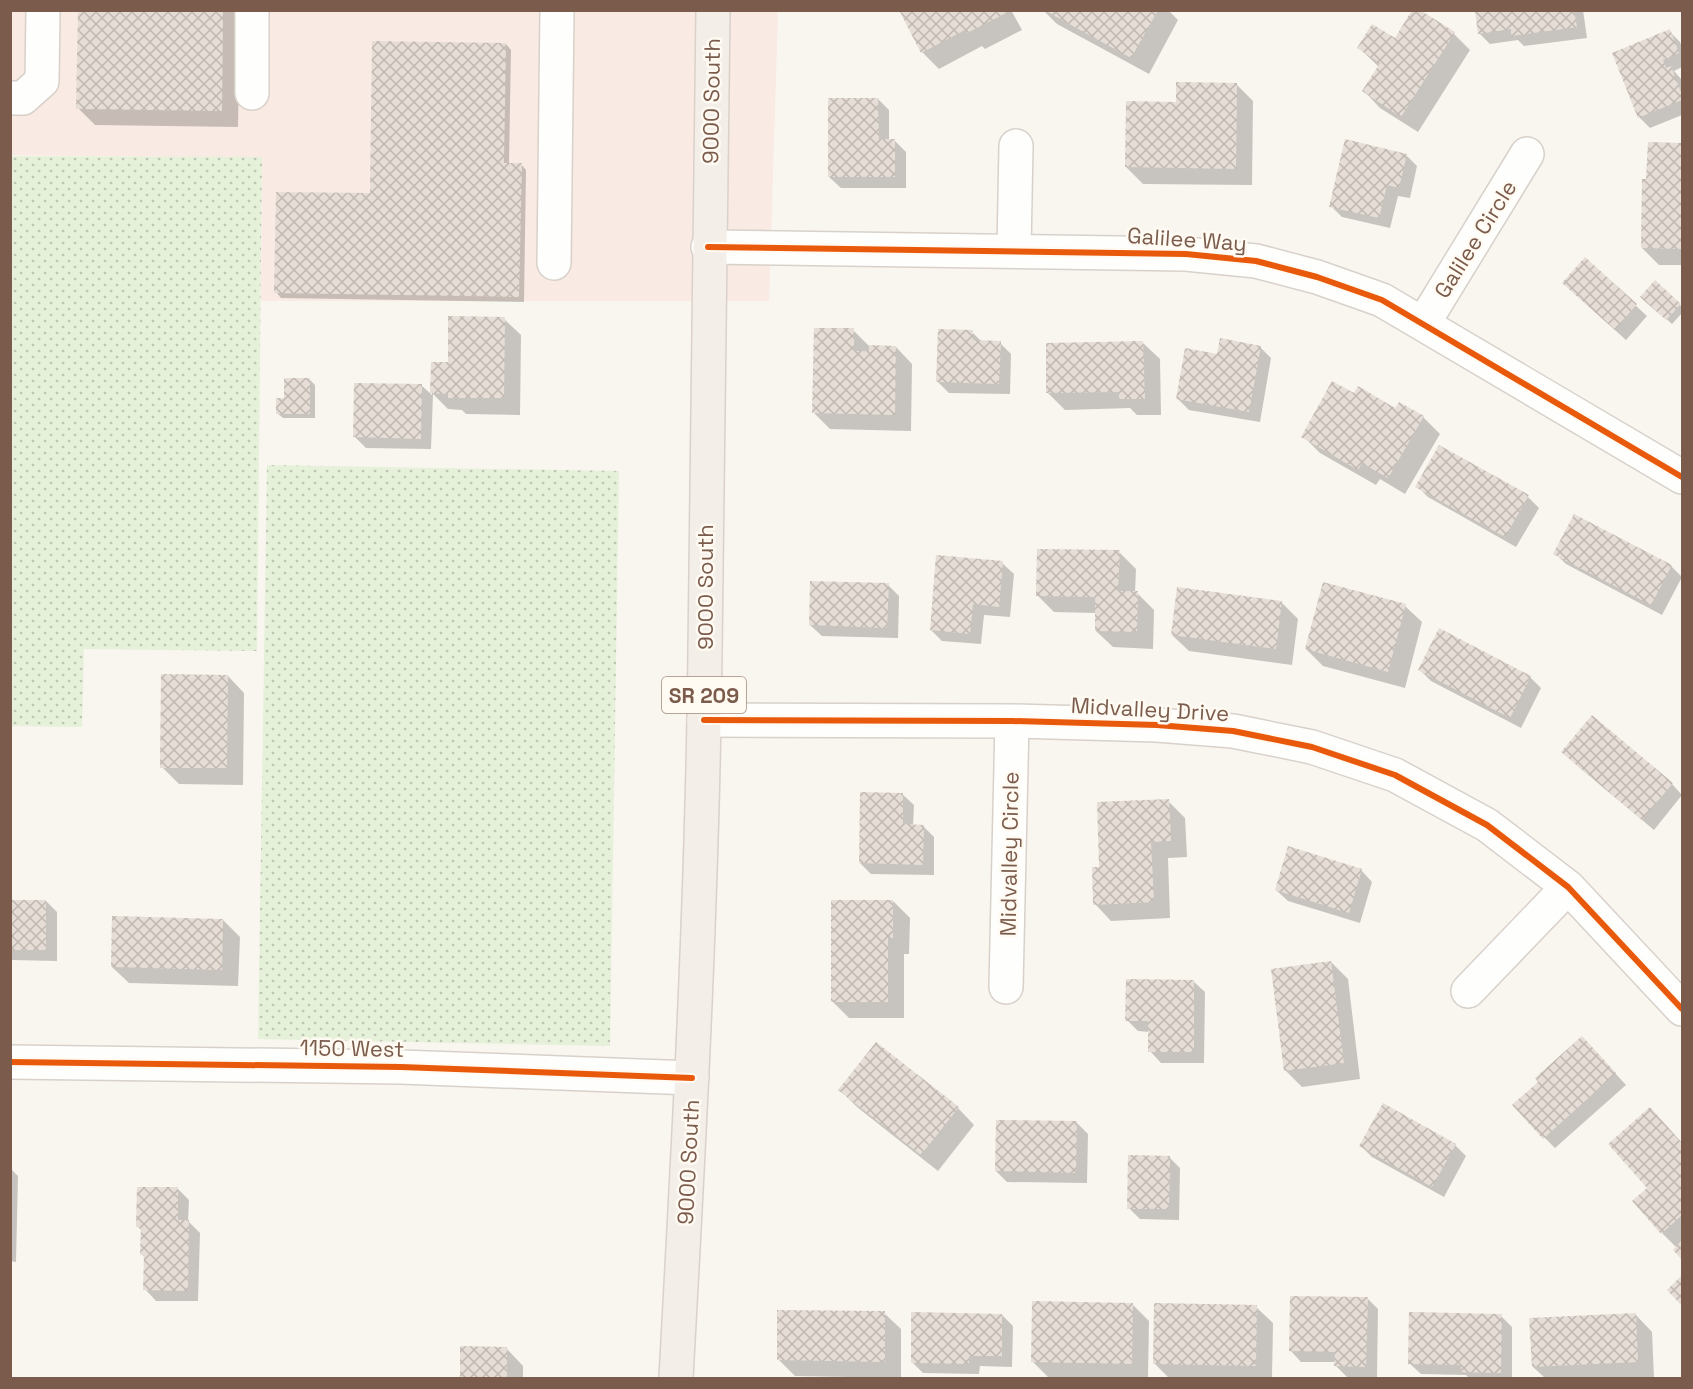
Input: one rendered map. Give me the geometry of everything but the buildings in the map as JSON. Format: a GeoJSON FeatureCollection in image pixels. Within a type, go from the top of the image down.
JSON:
{"type":"FeatureCollection","features":[{"type":"Feature","properties":{"kind":"main road","name":"9000 South"},"geometry":{"type":"LineString","coordinates":[[676,1378],[692,1078],[704,720],[708,247],[713,10]]}},
{"type":"Feature","properties":{"kind":"street"},"geometry":{"type":"LineString","coordinates":[[10,98],[23,98],[42,81],[43,10]]}},
{"type":"Feature","properties":{"kind":"street"},"geometry":{"type":"LineString","coordinates":[[252,10],[252,93]]}},
{"type":"Feature","properties":{"kind":"street"},"geometry":{"type":"LineString","coordinates":[[554,263],[557,10]]}},
{"type":"Feature","properties":{"kind":"street"},"geometry":{"type":"LineString","coordinates":[[1014,250],[1016,146]]}},
{"type":"Feature","properties":{"kind":"street","name":"Galilee Circle"},"geometry":{"type":"LineString","coordinates":[[1423,324],[1527,154]]}},
{"type":"Feature","properties":{"kind":"street","name":"Galilee Way"},"geometry":{"type":"LineString","coordinates":[[708,247],[1186,254],[1256,261],[1317,277],[1382,300],[1683,477]]}},
{"type":"Feature","properties":{"kind":"street","name":"Midvalley Drive"},"geometry":{"type":"LineString","coordinates":[[704,720],[1012,721],[1157,725],[1233,731],[1312,747],[1395,775],[1487,825],[1568,887],[1683,1009]]}},
{"type":"Feature","properties":{"kind":"street","name":"Midvalley Circle"},"geometry":{"type":"LineString","coordinates":[[1006,987],[1012,721]]}},
{"type":"Feature","properties":{"kind":"street"},"geometry":{"type":"LineString","coordinates":[[1468,991],[1568,887]]}},
{"type":"Feature","properties":{"kind":"street","name":"1150 West"},"geometry":{"type":"LineString","coordinates":[[10,1062],[401,1067],[692,1078]]}},
{"type":"Feature","properties":{"kind":"shaded area"},"geometry":{"type":"Polygon","coordinates":[[[11,11],[778,11],[769,301],[261,301],[262,158],[11,155],[11,11]]]}},
{"type":"Feature","properties":{"kind":"green space"},"geometry":{"type":"Polygon","coordinates":[[[11,156],[262,157],[257,651],[84,649],[82,727],[11,726],[11,156]]]}},
{"type":"Feature","properties":{"kind":"green space"},"geometry":{"type":"Polygon","coordinates":[[[267,465],[619,471],[610,1046],[258,1039],[267,465]]]}},
{"type":"Feature","properties":{"kind":"cycle path"},"geometry":{"type":"LineString","coordinates":[[708,247],[1186,254],[1256,261],[1317,277],[1382,300],[1682,477]]}},
{"type":"Feature","properties":{"kind":"cycle path"},"geometry":{"type":"LineString","coordinates":[[704,720],[1012,721],[1157,725],[1233,731],[1312,747],[1395,775],[1487,825],[1568,887],[1682,1009]]}},
{"type":"Feature","properties":{"kind":"cycle path"},"geometry":{"type":"LineString","coordinates":[[10,1062],[401,1067],[692,1078]]}}]}
